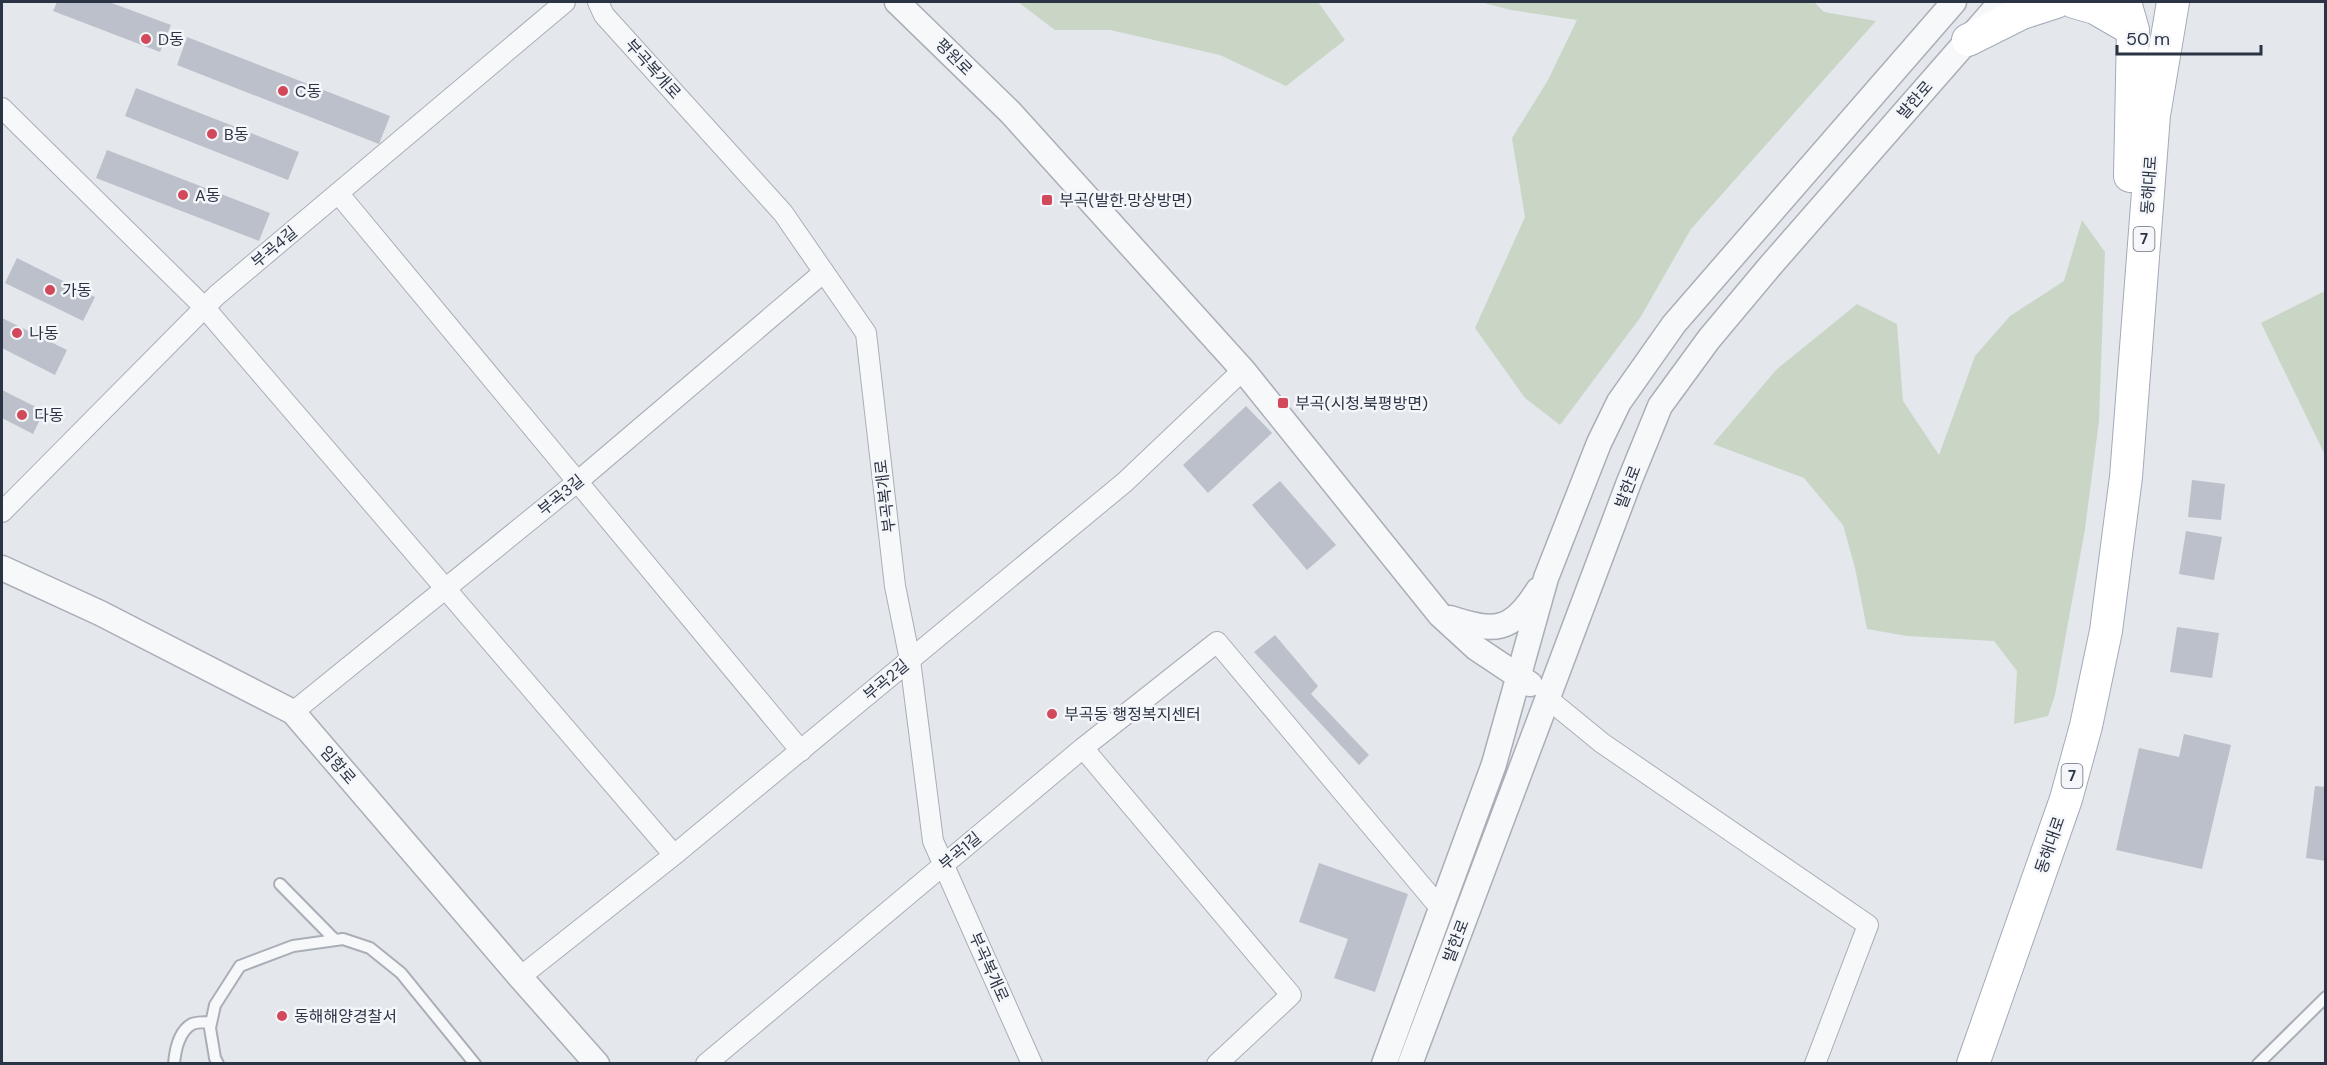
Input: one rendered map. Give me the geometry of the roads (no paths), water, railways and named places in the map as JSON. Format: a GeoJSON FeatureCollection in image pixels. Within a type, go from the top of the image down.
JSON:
{"type":"FeatureCollection","features":[{"type":"Feature","properties":{"kind":"main road"},"geometry":{"type":"LineString","coordinates":[[1968,40],[2022,13],[2056,2]]}},
{"type":"Feature","properties":{"kind":"main road"},"geometry":{"type":"LineString","coordinates":[[2074,2],[2129,16]]}},
{"type":"Feature","properties":{"kind":"main road","name":"동해대로"},"geometry":{"type":"LineString","coordinates":[[1973,1064],[2066,799],[2083,736],[2106,631],[2126,477],[2154,115],[2173,2]]}},
{"type":"Feature","properties":{"kind":"main road","name":"동해대로"},"geometry":{"type":"LineString","coordinates":[[2126,477],[2129,16]]}},
{"type":"Feature","properties":{"kind":"street","name":"부곡4길"},"geometry":{"type":"LineString","coordinates":[[2,512],[204,307],[564,2]]}},
{"type":"Feature","properties":{"kind":"street","name":"부곡복개로"},"geometry":{"type":"LineString","coordinates":[[598,2],[604,15],[783,213],[866,333],[895,586],[910,660],[933,841],[1032,1064]]}},
{"type":"Feature","properties":{"kind":"street","name":"평원로"},"geometry":{"type":"LineString","coordinates":[[897,2],[1011,114],[1243,370],[1440,615],[1476,648],[1519,675],[1547,698]]}},
{"type":"Feature","properties":{"kind":"street","name":"발한로"},"geometry":{"type":"LineString","coordinates":[[1384,1064],[1494,764],[1546,578],[1599,443],[1619,402],[1674,324],[1954,2]]}},
{"type":"Feature","properties":{"kind":"street","name":"발한로"},"geometry":{"type":"LineString","coordinates":[[1410,1064],[1547,698],[1660,406],[1709,339],[1771,265],[2001,2]]}},
{"type":"Feature","properties":{"kind":"street"},"geometry":{"type":"LineString","coordinates":[[2,108],[204,307],[674,855]]}},
{"type":"Feature","properties":{"kind":"street"},"geometry":{"type":"LineString","coordinates":[[338,193],[801,751]]}},
{"type":"Feature","properties":{"kind":"street","name":"부곡3길"},"geometry":{"type":"LineString","coordinates":[[293,712],[577,482],[824,272]]}},
{"type":"Feature","properties":{"kind":"street","name":"부곡2길"},"geometry":{"type":"LineString","coordinates":[[520,977],[674,855],[1125,482],[1243,370]]}},
{"type":"Feature","properties":{"kind":"street","name":"임항로"},"geometry":{"type":"LineString","coordinates":[[2,568],[100,613],[293,712],[520,977],[597,1063]]}},
{"type":"Feature","properties":{"kind":"street"},"geometry":{"type":"LineString","coordinates":[[1440,615],[1479,628],[1500,626],[1525,611],[1546,578]]}},
{"type":"Feature","properties":{"kind":"street","name":"부곡1길"},"geometry":{"type":"LineString","coordinates":[[706,1064],[1083,748],[1217,642],[1441,909]]}},
{"type":"Feature","properties":{"kind":"street"},"geometry":{"type":"LineString","coordinates":[[1547,698],[1602,743],[1868,925],[1815,1064]]}},
{"type":"Feature","properties":{"kind":"street"},"geometry":{"type":"LineString","coordinates":[[1083,748],[1291,995],[1217,1064]]}},
{"type":"Feature","properties":{"kind":"lane"},"geometry":{"type":"LineString","coordinates":[[280,884],[335,940]]}},
{"type":"Feature","properties":{"kind":"lane"},"geometry":{"type":"LineString","coordinates":[[218,1064],[213,1048],[211,1022],[215,1005],[240,966],[293,946],[343,939],[370,948],[401,973],[476,1064]]}},
{"type":"Feature","properties":{"kind":"lane"},"geometry":{"type":"LineString","coordinates":[[2258,1064],[2325,997]]}},
{"type":"Feature","properties":{"kind":"lane"},"geometry":{"type":"LineString","coordinates":[[174,1064],[176,1048],[186,1030],[192,1024],[211,1022]]}},
{"type":"Feature","properties":{"kind":"place","name":"D동"},"geometry":{"type":"Point","coordinates":[146,39]}},
{"type":"Feature","properties":{"kind":"place","name":"C동"},"geometry":{"type":"Point","coordinates":[283,91]}},
{"type":"Feature","properties":{"kind":"place","name":"B동"},"geometry":{"type":"Point","coordinates":[212,134]}},
{"type":"Feature","properties":{"kind":"place","name":"A동"},"geometry":{"type":"Point","coordinates":[183,195]}},
{"type":"Feature","properties":{"kind":"place","name":"부곡(발한.망상방면)"},"geometry":{"type":"Point","coordinates":[1047,200]}},
{"type":"Feature","properties":{"kind":"place","name":"가동"},"geometry":{"type":"Point","coordinates":[50,290]}},
{"type":"Feature","properties":{"kind":"place","name":"나동"},"geometry":{"type":"Point","coordinates":[17,333]}},
{"type":"Feature","properties":{"kind":"place","name":"부곡(시청.북평방면)"},"geometry":{"type":"Point","coordinates":[1283,403]}},
{"type":"Feature","properties":{"kind":"place","name":"다동"},"geometry":{"type":"Point","coordinates":[22,415]}},
{"type":"Feature","properties":{"kind":"place","name":"부곡동 행정복지센터"},"geometry":{"type":"Point","coordinates":[1052,714]}},
{"type":"Feature","properties":{"kind":"place","name":"동해해양경찰서"},"geometry":{"type":"Point","coordinates":[282,1016]}}]}
